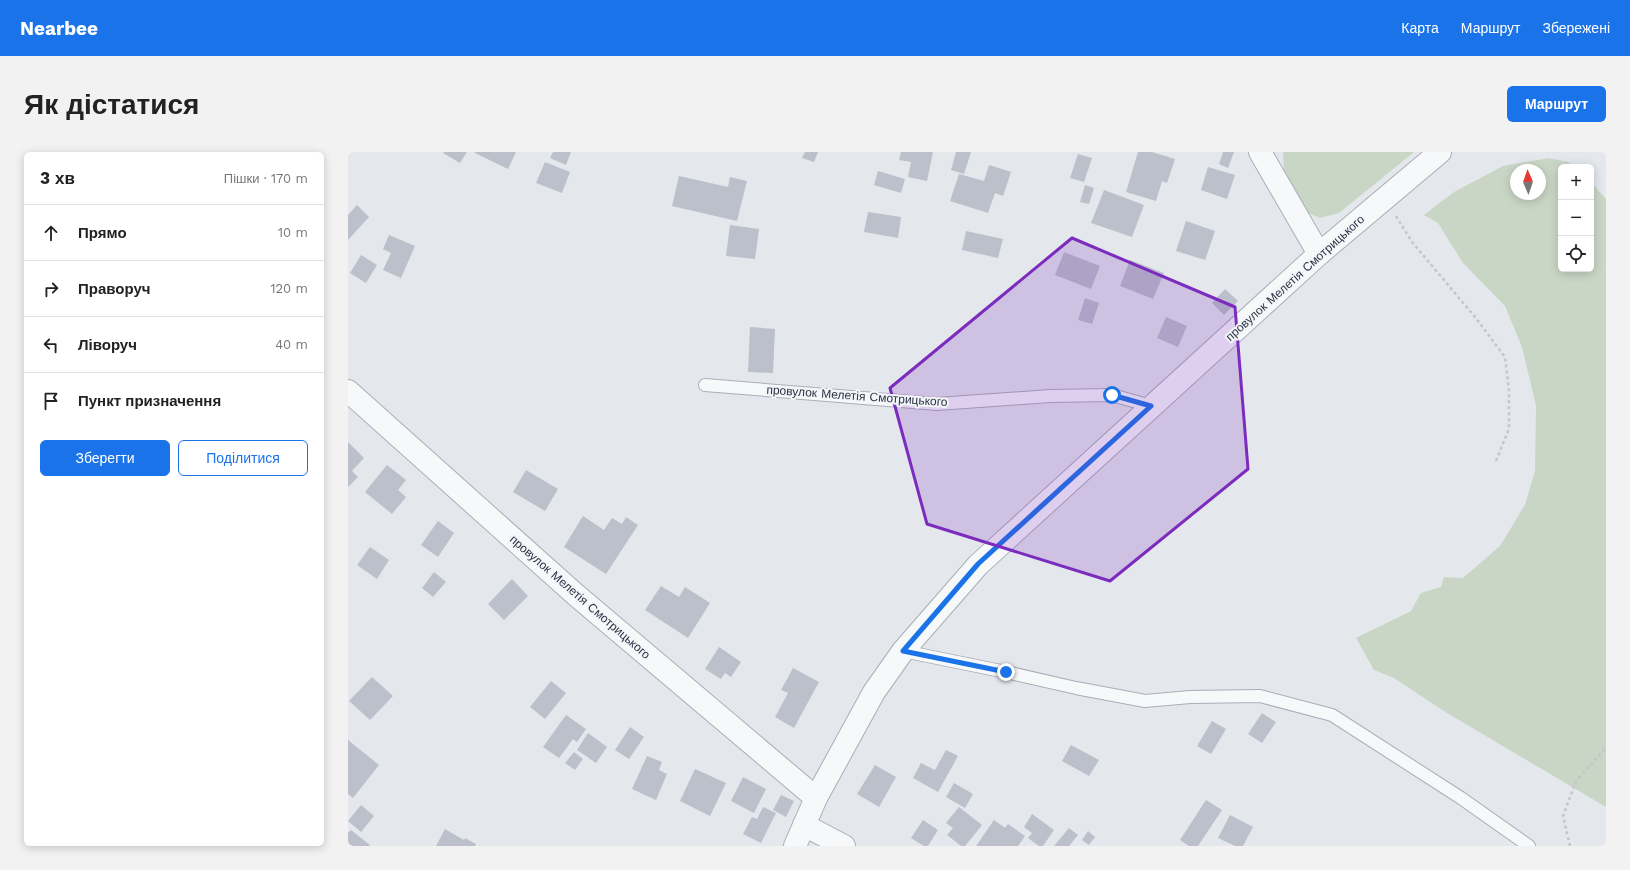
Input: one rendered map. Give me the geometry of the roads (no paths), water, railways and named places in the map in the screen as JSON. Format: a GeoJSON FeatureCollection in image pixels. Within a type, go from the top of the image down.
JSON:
{"type":"FeatureCollection","features":[{"type":"Feature","properties":{"kind":"street"},"geometry":{"type":"LineString","coordinates":[[1260,152],[1319,254]]}},
{"type":"Feature","properties":{"kind":"street","name":"провулок Мелетія Смотрицького"},"geometry":{"type":"LineString","coordinates":[[795,846],[816,798],[874,692],[903,651],[978,564],[1319,254],[1440,152]]}},
{"type":"Feature","properties":{"kind":"street","name":"провулок Мелетія Смотрицького"},"geometry":{"type":"LineString","coordinates":[[348,391],[576,595],[816,798]]}},
{"type":"Feature","properties":{"kind":"street"},"geometry":{"type":"LineString","coordinates":[[804,825],[844,846]]}},
{"type":"Feature","properties":{"kind":"lane","name":"провулок Мелетія Смотрицького"},"geometry":{"type":"LineString","coordinates":[[705,385],[938,404],[1050,396],[1112,395],[1151,406]]}},
{"type":"Feature","properties":{"kind":"lane"},"geometry":{"type":"LineString","coordinates":[[903,651],[1076,688],[1145,701],[1190,697],[1260,696],[1332,715],[1461,798],[1529,846]]}}]}
